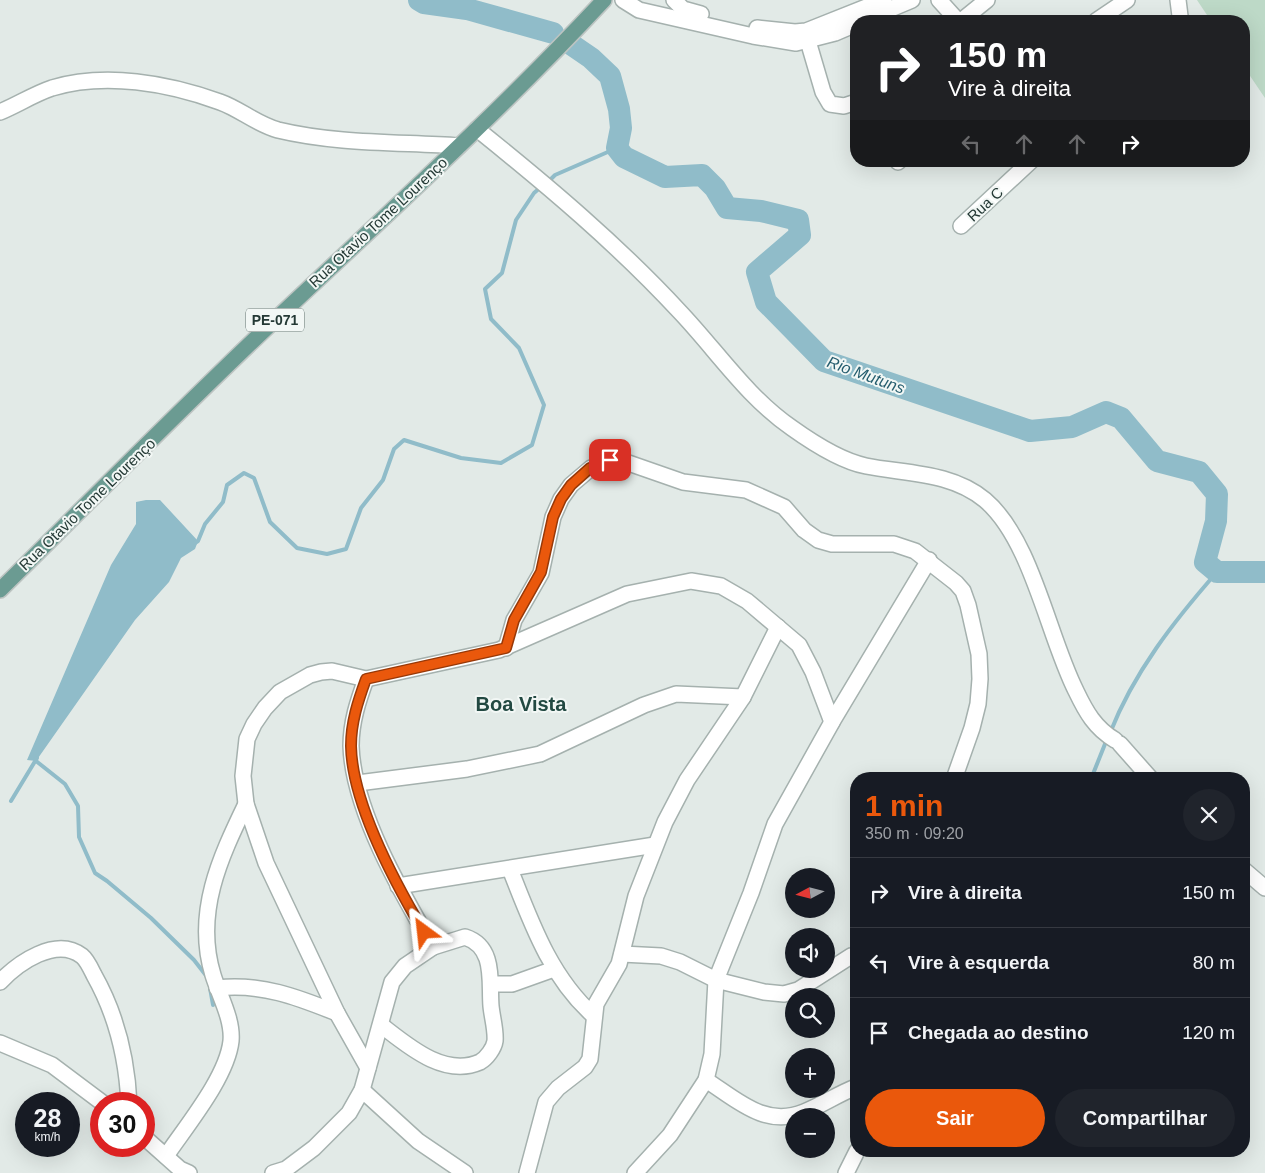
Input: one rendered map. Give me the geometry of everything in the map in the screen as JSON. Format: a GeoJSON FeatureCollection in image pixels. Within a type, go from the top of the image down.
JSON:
{"type":"FeatureCollection","features":[{"type":"Feature","properties":{"kind":"main road","name":"Rua Otavio Tome Lourenço"},"geometry":{"type":"LineString","coordinates":[[0,590],[255,339],[477,129],[553,54],[604,0]]}},
{"type":"Feature","properties":{"kind":"street"},"geometry":{"type":"LineString","coordinates":[[623,0],[639,10],[730,27],[784,31],[806,31],[850,16]]}},
{"type":"Feature","properties":{"kind":"street"},"geometry":{"type":"LineString","coordinates":[[674,0],[683,9],[730,27],[782,42],[808,42],[850,26]]}},
{"type":"Feature","properties":{"kind":"street"},"geometry":{"type":"LineString","coordinates":[[852,15],[884,4],[912,0]]}},
{"type":"Feature","properties":{"kind":"street"},"geometry":{"type":"LineString","coordinates":[[939,0],[953,15]]}},
{"type":"Feature","properties":{"kind":"street"},"geometry":{"type":"LineString","coordinates":[[967,15],[987,0]]}},
{"type":"Feature","properties":{"kind":"street"},"geometry":{"type":"LineString","coordinates":[[1105,15],[1127,0]]}},
{"type":"Feature","properties":{"kind":"street"},"geometry":{"type":"LineString","coordinates":[[1178,0],[1180,15]]}},
{"type":"Feature","properties":{"kind":"street"},"geometry":{"type":"LineString","coordinates":[[870,15],[884,4]]}},
{"type":"Feature","properties":{"kind":"street"},"geometry":{"type":"LineString","coordinates":[[808,42],[823,92],[830,104],[836,106],[850,103]]}},
{"type":"Feature","properties":{"kind":"street"},"geometry":{"type":"LineString","coordinates":[[0,112],[49,89],[65,85],[106,81],[132,82],[183,90],[234,107],[262,125],[289,132],[318,137],[459,146]]}},
{"type":"Feature","properties":{"kind":"street"},"geometry":{"type":"LineString","coordinates":[[477,129],[539,179],[628,259],[680,312],[750,392],[792,428],[818,445],[865,466],[914,471],[937,477],[973,492],[985,500],[1013,536],[1031,577],[1066,672],[1084,707],[1096,726],[1113,739],[1144,772]]}},
{"type":"Feature","properties":{"kind":"street","name":"Rua C"},"geometry":{"type":"LineString","coordinates":[[961,226],[1025,167]]}},
{"type":"Feature","properties":{"kind":"street"},"geometry":{"type":"LineString","coordinates":[[506,648],[514,620],[541,572],[553,517],[561,499],[571,485],[590,468],[610,460],[625,461],[662,476],[683,482],[722,486],[757,494],[784,507],[804,530],[818,540],[832,544],[894,544],[915,551],[929,560],[963,591],[979,654],[978,704],[956,772]]}},
{"type":"Feature","properties":{"kind":"street"},"geometry":{"type":"LineString","coordinates":[[635,1173],[670,1135],[706,1080],[712,1054],[716,980],[751,893],[775,824],[832,722],[929,560]]}},
{"type":"Feature","properties":{"kind":"street"},"geometry":{"type":"LineString","coordinates":[[368,1068],[337,1013],[266,863],[246,804],[243,776],[247,740],[254,724],[280,692],[295,683],[321,672],[332,671],[366,679],[506,648],[627,594],[691,581],[721,586],[747,601],[799,645],[806,654],[832,722]]}},
{"type":"Feature","properties":{"kind":"street"},"geometry":{"type":"LineString","coordinates":[[527,1173],[546,1102],[558,1088],[585,1067],[590,1058],[594,1016],[603,990],[619,964],[628,920],[655,845],[687,780],[743,697],[778,627]]}},
{"type":"Feature","properties":{"kind":"street"},"geometry":{"type":"LineString","coordinates":[[366,679],[357,705],[352,734],[351,748],[358,783],[371,824],[398,886],[432,946]]}},
{"type":"Feature","properties":{"kind":"street"},"geometry":{"type":"LineString","coordinates":[[358,783],[467,769],[540,754],[644,705],[676,694],[743,697]]}},
{"type":"Feature","properties":{"kind":"street"},"geometry":{"type":"LineString","coordinates":[[166,1156],[225,1066],[231,1038],[228,1017],[217,988],[208,952],[206,936],[209,898],[223,851],[246,804]]}},
{"type":"Feature","properties":{"kind":"street"},"geometry":{"type":"LineString","coordinates":[[398,886],[655,845]]}},
{"type":"Feature","properties":{"kind":"street"},"geometry":{"type":"LineString","coordinates":[[510,869],[554,969],[572,995],[594,1016]]}},
{"type":"Feature","properties":{"kind":"street"},"geometry":{"type":"LineString","coordinates":[[1250,875],[1265,888]]}},
{"type":"Feature","properties":{"kind":"street"},"geometry":{"type":"LineString","coordinates":[[283,1172],[331,1133],[349,1113],[362,1090],[392,982],[405,966],[432,946],[459,937],[476,941],[486,956],[492,984],[490,1005],[495,1041],[490,1052],[478,1062],[464,1066],[436,1061],[411,1047],[381,1025]]}},
{"type":"Feature","properties":{"kind":"street"},"geometry":{"type":"LineString","coordinates":[[0,982],[16,967],[50,951],[69,951],[83,957],[100,986],[119,1033],[126,1062],[128,1092]]}},
{"type":"Feature","properties":{"kind":"street"},"geometry":{"type":"LineString","coordinates":[[622,954],[669,958],[716,980],[764,992],[790,994],[850,957]]}},
{"type":"Feature","properties":{"kind":"street"},"geometry":{"type":"LineString","coordinates":[[492,984],[516,982],[554,969]]}},
{"type":"Feature","properties":{"kind":"street"},"geometry":{"type":"LineString","coordinates":[[217,988],[255,987],[276,991],[337,1013]]}},
{"type":"Feature","properties":{"kind":"street"},"geometry":{"type":"LineString","coordinates":[[0,1043],[52,1065],[90,1094]]}},
{"type":"Feature","properties":{"kind":"street"},"geometry":{"type":"LineString","coordinates":[[706,1080],[754,1112],[778,1118],[805,1112],[850,1090]]}},
{"type":"Feature","properties":{"kind":"street"},"geometry":{"type":"LineString","coordinates":[[362,1090],[418,1141],[465,1173]]}},
{"type":"Feature","properties":{"kind":"street"},"geometry":{"type":"LineString","coordinates":[[155,1146],[180,1169],[189,1173]]}},
{"type":"Feature","properties":{"kind":"street"},"geometry":{"type":"LineString","coordinates":[[846,1173],[854,1157]]}},
{"type":"Feature","properties":{"kind":"green space"},"geometry":{"type":"Polygon","coordinates":[[[1197,0],[1265,0],[1265,98],[1250,76],[1250,15],[1207,15],[1197,0]]]}},
{"type":"Feature","properties":{"kind":"water"},"geometry":{"type":"Polygon","coordinates":[[[160,500],[198,541],[195,549],[181,558],[169,582],[135,620],[36,761],[27,760],[111,565],[136,524],[136,502],[160,500]]]}},
{"type":"Feature","properties":{"kind":"waterway","name":"Rio Mutuns"},"geometry":{"type":"LineString","coordinates":[[419,0],[424,3],[467,9],[553,33]]}},
{"type":"Feature","properties":{"kind":"waterway","name":"Rio Mutuns"},"geometry":{"type":"LineString","coordinates":[[572,45],[591,58],[610,76],[619,109],[621,128],[617,148],[624,157],[665,177],[702,175],[715,188],[727,208],[761,211],[798,220],[800,235],[757,272],[766,302],[824,361],[1030,431],[1072,427],[1106,412],[1121,418],[1157,461],[1199,472],[1217,494],[1216,521],[1205,562],[1217,572],[1265,572]]}},
{"type":"Feature","properties":{"kind":"waterway"},"geometry":{"type":"LineString","coordinates":[[548,182],[555,175],[617,148]]}},
{"type":"Feature","properties":{"kind":"waterway"},"geometry":{"type":"LineString","coordinates":[[195,543],[198,541],[205,524],[223,502],[227,485],[244,473],[254,478],[270,522],[297,548],[327,554],[346,549],[361,508],[383,480],[394,449],[404,440],[461,458],[501,463],[532,445],[544,405],[519,348],[491,319],[485,289],[502,273],[516,220],[534,193],[542,186]]}},
{"type":"Feature","properties":{"kind":"waterway"},"geometry":{"type":"LineString","coordinates":[[1110,733],[1131,689],[1156,648],[1217,572]]}},
{"type":"Feature","properties":{"kind":"waterway"},"geometry":{"type":"LineString","coordinates":[[1094,772],[1107,739]]}},
{"type":"Feature","properties":{"kind":"waterway"},"geometry":{"type":"LineString","coordinates":[[11,801],[37,758]]}},
{"type":"Feature","properties":{"kind":"waterway"},"geometry":{"type":"LineString","coordinates":[[36,761],[65,784],[78,806],[79,837],[95,873],[151,918],[194,960],[208,978]]}},
{"type":"Feature","properties":{"kind":"waterway"},"geometry":{"type":"LineString","coordinates":[[210,988],[213,1005]]}},
{"type":"Feature","properties":{"kind":"district","name":"Boa Vista"},"geometry":{"type":"Point","coordinates":[521,704]}},
{"type":"Feature","properties":{"kind":"route"},"geometry":{"type":"LineString","coordinates":[[424,932],[398,886],[362,801],[351,748],[354,718],[366,679],[506,648],[514,620],[536,584],[541,572],[553,517],[561,499],[571,485],[590,468],[610,460]]}}]}
